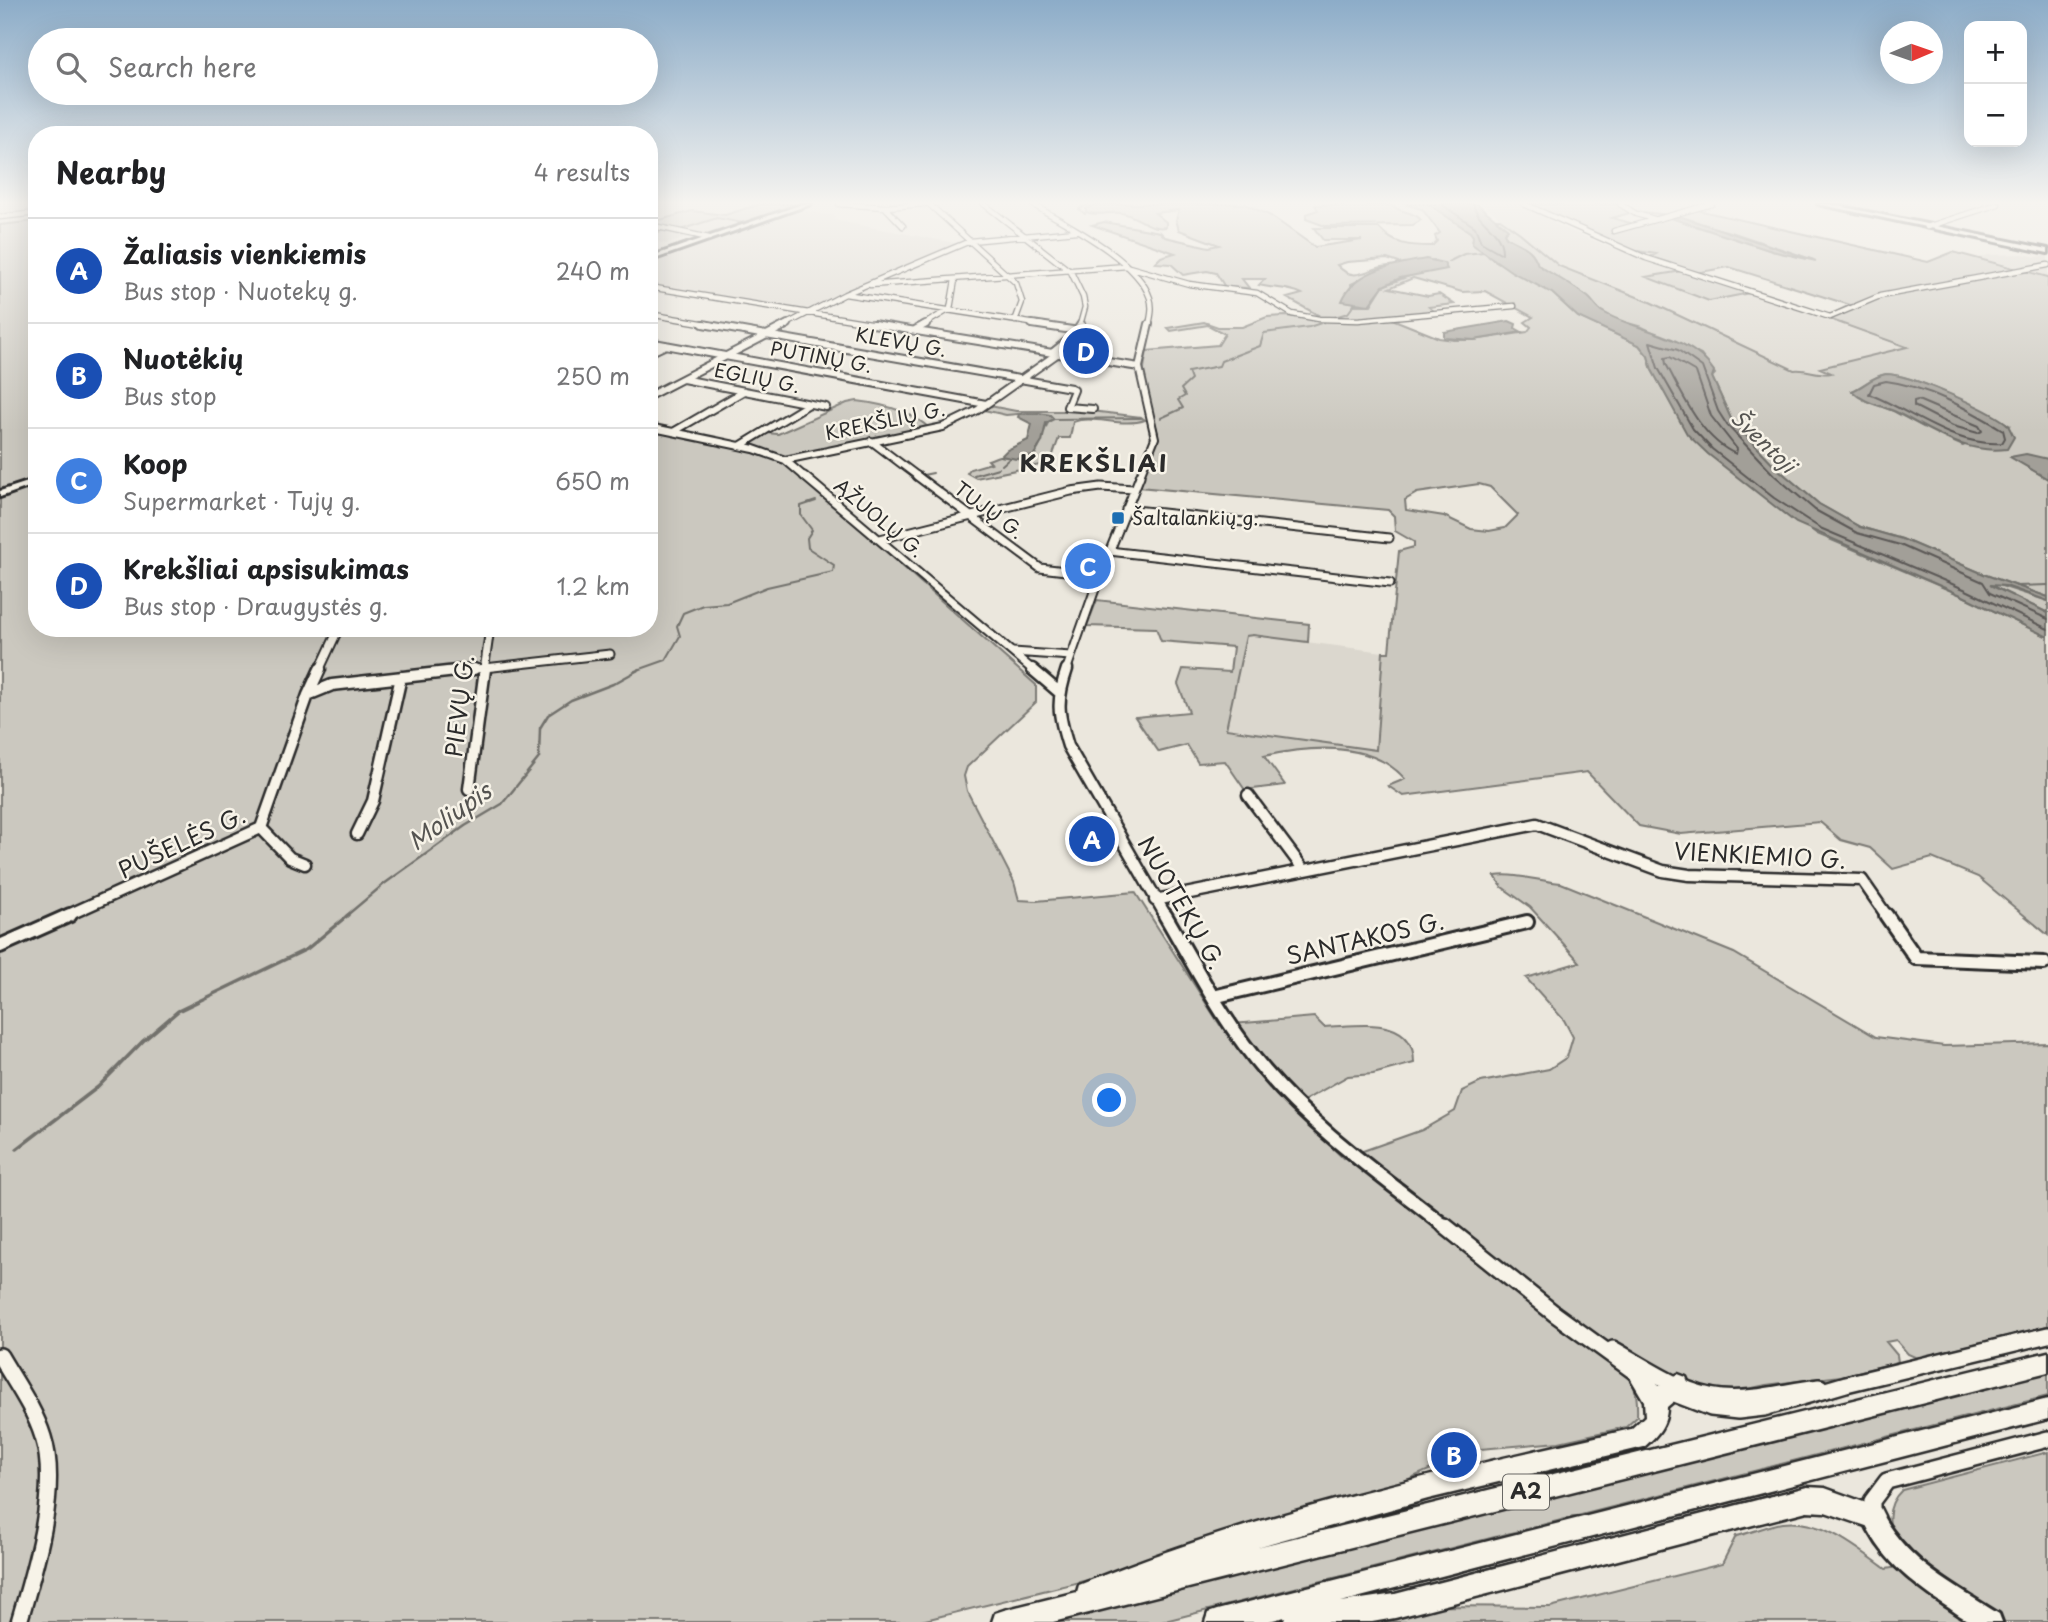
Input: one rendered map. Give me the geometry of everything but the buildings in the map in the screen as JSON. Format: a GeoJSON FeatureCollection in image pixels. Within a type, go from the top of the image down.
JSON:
{"type":"FeatureCollection","features":[{"type":"Feature","properties":{"kind":"highway","name":"A2"},"geometry":{"type":"LineString","coordinates":[[1004,1622],[2048,1362]]}},
{"type":"Feature","properties":{"kind":"highway"},"geometry":{"type":"LineString","coordinates":[[1036,1615],[1145,1571],[1286,1528],[1388,1499],[1636,1439],[1648,1432],[1668,1393],[1653,1392],[1639,1374]]}},
{"type":"Feature","properties":{"kind":"highway","name":"A2"},"geometry":{"type":"LineString","coordinates":[[1217,1622],[2048,1409]]}},
{"type":"Feature","properties":{"kind":"highway"},"geometry":{"type":"LineString","coordinates":[[1295,1622],[1395,1606],[1807,1499],[1825,1500],[1872,1516]]}},
{"type":"Feature","properties":{"kind":"main road"},"geometry":{"type":"LineString","coordinates":[[0,494],[28,484]]}},
{"type":"Feature","properties":{"kind":"main road"},"geometry":{"type":"LineString","coordinates":[[1872,1516],[1888,1545],[1912,1567],[1991,1622]]}},
{"type":"Feature","properties":{"kind":"street"},"geometry":{"type":"LineString","coordinates":[[658,391],[845,294],[878,280]]}},
{"type":"Feature","properties":{"kind":"street"},"geometry":{"type":"LineString","coordinates":[[915,330],[949,310],[955,280]]}},
{"type":"Feature","properties":{"kind":"street"},"geometry":{"type":"LineString","coordinates":[[863,286],[959,280]]}},
{"type":"Feature","properties":{"kind":"street"},"geometry":{"type":"LineString","coordinates":[[1014,280],[1020,289],[1022,302],[1015,321]]}},
{"type":"Feature","properties":{"kind":"street"},"geometry":{"type":"LineString","coordinates":[[845,294],[1079,331],[1086,302],[1074,280]]}},
{"type":"Feature","properties":{"kind":"street","name":"NUOTEKŲ G."},"geometry":{"type":"LineString","coordinates":[[1138,280],[1150,297],[1152,311],[1139,367],[1155,438],[1109,551],[1059,692],[1058,715],[1068,746],[1213,997],[1264,1070],[1307,1116],[1555,1314],[1588,1336]]}},
{"type":"Feature","properties":{"kind":"street"},"geometry":{"type":"LineString","coordinates":[[1174,280],[1257,293],[1298,316],[1343,320],[1514,306]]}},
{"type":"Feature","properties":{"kind":"street"},"geometry":{"type":"LineString","coordinates":[[1714,280],[1830,317],[1880,296],[1968,280]]}},
{"type":"Feature","properties":{"kind":"street"},"geometry":{"type":"LineString","coordinates":[[658,288],[1139,367]]}},
{"type":"Feature","properties":{"kind":"street","name":"KLEVŲ G."},"geometry":{"type":"LineString","coordinates":[[658,316],[1072,388],[1074,390],[1067,407],[1093,409]]}},
{"type":"Feature","properties":{"kind":"street","name":"KREKŠLIŲ G."},"geometry":{"type":"LineString","coordinates":[[785,460],[943,427],[986,404],[1023,379],[1079,331]]}},
{"type":"Feature","properties":{"kind":"street","name":"PUTINŲ G."},"geometry":{"type":"LineString","coordinates":[[658,344],[986,404]]}},
{"type":"Feature","properties":{"kind":"street"},"geometry":{"type":"LineString","coordinates":[[658,349],[666,345]]}},
{"type":"Feature","properties":{"kind":"street","name":"EGLIŲ G."},"geometry":{"type":"LineString","coordinates":[[682,379],[826,407]]}},
{"type":"Feature","properties":{"kind":"street"},"geometry":{"type":"LineString","coordinates":[[673,432],[744,391]]}},
{"type":"Feature","properties":{"kind":"street"},"geometry":{"type":"LineString","coordinates":[[740,446],[810,404]]}},
{"type":"Feature","properties":{"kind":"street","name":"ĄŽUOLŲ G."},"geometry":{"type":"LineString","coordinates":[[659,429],[740,446],[785,460],[1059,692]]}},
{"type":"Feature","properties":{"kind":"street","name":"TUJŲ G."},"geometry":{"type":"LineString","coordinates":[[871,441],[1040,569],[1100,575]]}},
{"type":"Feature","properties":{"kind":"street"},"geometry":{"type":"LineString","coordinates":[[880,540],[1083,488],[1134,489]]}},
{"type":"Feature","properties":{"kind":"street"},"geometry":{"type":"LineString","coordinates":[[1126,509],[1389,538]]}},
{"type":"Feature","properties":{"kind":"street"},"geometry":{"type":"LineString","coordinates":[[1109,551],[1390,583]]}},
{"type":"Feature","properties":{"kind":"street","name":"PUŠELĖS G."},"geometry":{"type":"LineString","coordinates":[[0,946],[261,828],[308,695],[335,637]]}},
{"type":"Feature","properties":{"kind":"street","name":"PIEVŲ G."},"geometry":{"type":"LineString","coordinates":[[469,789],[489,637]]}},
{"type":"Feature","properties":{"kind":"street"},"geometry":{"type":"LineString","coordinates":[[1012,652],[1071,656]]}},
{"type":"Feature","properties":{"kind":"street"},"geometry":{"type":"LineString","coordinates":[[308,695],[320,687],[610,654]]}},
{"type":"Feature","properties":{"kind":"street"},"geometry":{"type":"LineString","coordinates":[[357,834],[373,802],[401,677]]}},
{"type":"Feature","properties":{"kind":"street"},"geometry":{"type":"LineString","coordinates":[[1248,795],[1304,870]]}},
{"type":"Feature","properties":{"kind":"street","name":"VIENKIEMIO G."},"geometry":{"type":"LineString","coordinates":[[1156,900],[1537,824],[1663,871],[1689,875],[1862,880],[1916,958],[2044,962]]}},
{"type":"Feature","properties":{"kind":"street"},"geometry":{"type":"LineString","coordinates":[[261,828],[290,858],[304,864]]}},
{"type":"Feature","properties":{"kind":"street","name":"SANTAKOS G."},"geometry":{"type":"LineString","coordinates":[[1213,997],[1527,922]]}},
{"type":"Feature","properties":{"kind":"street"},"geometry":{"type":"LineString","coordinates":[[1588,1336],[1668,1393],[1711,1408],[1738,1411],[1764,1408],[1846,1384],[2048,1335]]}},
{"type":"Feature","properties":{"kind":"street"},"geometry":{"type":"LineString","coordinates":[[1588,1336],[1639,1374]]}},
{"type":"Feature","properties":{"kind":"street"},"geometry":{"type":"LineString","coordinates":[[0,1356],[38,1424],[46,1446],[48,1480],[31,1583],[19,1622]]}},
{"type":"Feature","properties":{"kind":"street"},"geometry":{"type":"LineString","coordinates":[[1872,1516],[1872,1501],[1887,1481],[2048,1438]]}},
{"type":"Feature","properties":{"kind":"shaded area"},"geometry":{"type":"Polygon","coordinates":[[[0,280],[28,280],[28,482],[0,491],[0,280]]]}},
{"type":"Feature","properties":{"kind":"shaded area"},"geometry":{"type":"Polygon","coordinates":[[[658,280],[879,280],[811,310],[658,284],[658,280]]]}},
{"type":"Feature","properties":{"kind":"shaded area"},"geometry":{"type":"Polygon","coordinates":[[[1220,280],[1243,280],[1249,288],[1225,287],[1220,280]]]}},
{"type":"Feature","properties":{"kind":"shaded area"},"geometry":{"type":"Polygon","coordinates":[[[1264,280],[1360,280],[1351,284],[1354,305],[1371,305],[1383,286],[1399,280],[1409,280],[1389,288],[1428,296],[1439,294],[1454,304],[1429,307],[1435,312],[1387,317],[1439,338],[1474,340],[1527,332],[1531,327],[1525,322],[1533,317],[1485,291],[1462,292],[1419,280],[1529,280],[1552,293],[1578,317],[1639,345],[1648,356],[1652,370],[1688,434],[1817,534],[1961,595],[2048,637],[2048,935],[1978,877],[1932,858],[1893,869],[1870,848],[1841,840],[1820,822],[1681,834],[1639,826],[1587,772],[1403,796],[1388,786],[1405,779],[1391,766],[1375,758],[1339,749],[1301,750],[1264,756],[1285,785],[1245,790],[1225,761],[1198,763],[1187,745],[1159,752],[1135,717],[1189,712],[1178,684],[1183,669],[1230,672],[1233,647],[1161,641],[1156,628],[1087,626],[1097,600],[1309,624],[1308,642],[1246,636],[1226,729],[1376,750],[1383,652],[1389,652],[1399,551],[1414,547],[1414,542],[1395,531],[1394,516],[1388,510],[1139,487],[1158,434],[1143,374],[1147,351],[1218,345],[1225,334],[1208,325],[1171,331],[1168,328],[1204,322],[1218,327],[1242,327],[1267,317],[1313,319],[1318,315],[1287,298],[1302,294],[1259,285],[1264,280]],[[1479,484],[1417,493],[1405,500],[1406,510],[1444,516],[1471,529],[1489,531],[1505,528],[1518,515],[1490,487],[1479,484]]]}},
{"type":"Feature","properties":{"kind":"shaded area"},"geometry":{"type":"Polygon","coordinates":[[[1561,280],[1594,280],[1650,302],[1794,370],[1821,374],[1831,373],[1820,368],[1907,347],[1818,315],[1830,315],[1850,305],[1769,280],[2048,280],[2048,459],[2011,457],[2048,479],[2048,597],[1986,575],[1902,539],[1860,527],[1819,504],[1779,470],[1732,421],[1712,377],[1715,374],[1701,355],[1642,327],[1617,320],[1599,310],[1589,298],[1561,280]],[[1881,375],[1852,391],[1868,402],[1891,410],[1963,446],[2009,425],[1931,386],[1899,376],[1881,375]]]}},
{"type":"Feature","properties":{"kind":"shaded area"},"geometry":{"type":"Polygon","coordinates":[[[1590,280],[1654,280],[1709,301],[1750,293],[1907,348],[1821,367],[1833,373],[1820,375],[1805,369],[1794,370],[1590,280]]]}},
{"type":"Feature","properties":{"kind":"shaded area"},"geometry":{"type":"Polygon","coordinates":[[[1653,280],[1713,280],[1750,293],[1709,301],[1653,280]]]}},
{"type":"Feature","properties":{"kind":"shaded area"},"geometry":{"type":"Polygon","coordinates":[[[857,401],[896,409],[915,417],[930,429],[779,461],[791,467],[1036,685],[1036,702],[967,767],[964,776],[967,791],[1014,882],[1019,900],[1036,901],[1135,892],[1220,1025],[1314,1017],[1324,1027],[1382,1026],[1405,1037],[1412,1047],[1414,1063],[1373,1074],[1348,1076],[1291,1108],[1343,1158],[1422,1130],[1455,1111],[1462,1091],[1481,1082],[1549,1069],[1567,1057],[1573,1037],[1564,1020],[1526,978],[1580,962],[1530,907],[1502,887],[1495,876],[1519,876],[1561,883],[1734,953],[1876,1037],[1944,1046],[2048,1043],[2048,1326],[1917,1358],[1908,1354],[1896,1340],[1886,1342],[1897,1355],[1898,1362],[1841,1376],[1766,1385],[1734,1392],[1705,1390],[1677,1380],[1603,1340],[1599,1351],[1628,1378],[1635,1392],[1637,1417],[1626,1427],[1559,1442],[1446,1452],[1448,1456],[1435,1458],[1438,1466],[1380,1492],[1100,1577],[917,1622],[0,1622],[0,496],[28,486],[28,637],[658,637],[658,433],[740,448],[766,433],[778,434],[857,401]]]}},
{"type":"Feature","properties":{"kind":"shaded area"},"geometry":{"type":"Polygon","coordinates":[[[990,406],[1016,411],[1091,411],[1141,417],[1145,420],[1126,423],[1089,419],[1073,422],[1070,438],[1059,438],[1050,463],[976,478],[967,473],[970,469],[991,463],[988,460],[996,457],[1025,460],[1032,457],[1039,448],[1046,426],[1052,418],[1050,415],[1006,415],[984,410],[990,406]]]}},
{"type":"Feature","properties":{"kind":"shaded area"},"geometry":{"type":"Polygon","coordinates":[[[1995,584],[2048,601],[2048,613],[1990,585],[1995,584]]]}},
{"type":"Feature","properties":{"kind":"shaded area"},"geometry":{"type":"Polygon","coordinates":[[[1246,636],[1383,652],[1376,750],[1226,729],[1246,636]]]}},
{"type":"Feature","properties":{"kind":"shaded area"},"geometry":{"type":"Polygon","coordinates":[[[2048,1372],[2048,1396],[1161,1622],[1048,1622],[2048,1372]]]}},
{"type":"Feature","properties":{"kind":"shaded area"},"geometry":{"type":"Polygon","coordinates":[[[2048,1452],[2048,1622],[1357,1622],[1429,1606],[1550,1607],[1722,1564],[1736,1536],[1783,1523],[1811,1525],[1825,1530],[1851,1544],[1886,1569],[1904,1566],[1889,1517],[1895,1499],[1902,1490],[2048,1452]]]}},
{"type":"Feature","properties":{"kind":"water"},"geometry":{"type":"Polygon","coordinates":[[[1359,280],[1396,280],[1383,286],[1369,305],[1342,301],[1359,280]]]}},
{"type":"Feature","properties":{"kind":"water"},"geometry":{"type":"Polygon","coordinates":[[[1527,280],[1562,280],[1588,297],[1601,311],[1691,349],[1714,371],[1712,377],[1732,421],[1779,470],[1819,504],[1860,527],[1902,539],[1986,575],[2048,597],[2048,601],[2006,586],[1990,585],[2048,613],[2048,637],[1961,595],[1796,523],[1708,454],[1687,434],[1652,370],[1648,356],[1639,345],[1578,317],[1552,293],[1527,280]]]}},
{"type":"Feature","properties":{"kind":"water"},"geometry":{"type":"Polygon","coordinates":[[[1509,321],[1516,324],[1515,328],[1522,332],[1474,340],[1444,338],[1444,332],[1509,321]]]}},
{"type":"Feature","properties":{"kind":"water"},"geometry":{"type":"Polygon","coordinates":[[[1886,374],[1929,386],[1982,409],[2006,423],[2014,437],[2007,449],[1991,450],[1963,445],[1867,401],[1852,391],[1886,374]]]}},
{"type":"Feature","properties":{"kind":"water"},"geometry":{"type":"Polygon","coordinates":[[[1019,414],[1050,415],[1054,419],[1046,423],[1042,442],[1033,456],[1017,459],[1001,456],[1007,450],[1028,440],[1032,424],[1018,417],[1019,414]]]}},
{"type":"Feature","properties":{"kind":"water"},"geometry":{"type":"Polygon","coordinates":[[[2026,454],[2048,459],[2048,479],[2010,457],[2026,454]]]}},
{"type":"Feature","properties":{"kind":"waterway","name":"Moliupis"},"geometry":{"type":"LineString","coordinates":[[1331,318],[1348,313],[1356,302]]}},
{"type":"Feature","properties":{"kind":"waterway","name":"Moliupis"},"geometry":{"type":"LineString","coordinates":[[1161,418],[1183,408],[1178,400],[1185,396],[1181,389],[1191,380],[1188,372],[1219,366],[1221,361],[1260,346],[1264,333],[1309,327],[1324,322]]}},
{"type":"Feature","properties":{"kind":"waterway","name":"Moliupis"},"geometry":{"type":"LineString","coordinates":[[1054,419],[1141,418]]}},
{"type":"Feature","properties":{"kind":"waterway","name":"Moliupis"},"geometry":{"type":"LineString","coordinates":[[1002,465],[1010,458]]}},
{"type":"Feature","properties":{"kind":"waterway","name":"Moliupis"},"geometry":{"type":"LineString","coordinates":[[974,475],[998,468]]}},
{"type":"Feature","properties":{"kind":"waterway","name":"Moliupis"},"geometry":{"type":"LineString","coordinates":[[923,475],[933,473]]}},
{"type":"Feature","properties":{"kind":"waterway","name":"Moliupis"},"geometry":{"type":"LineString","coordinates":[[639,670],[666,660],[680,636],[677,626],[683,613],[703,605],[727,603],[767,587],[833,572],[834,565],[808,548],[807,538],[812,530],[801,515],[801,506],[816,501]]}},
{"type":"Feature","properties":{"kind":"waterway"},"geometry":{"type":"LineString","coordinates":[[2016,586],[2048,585]]}},
{"type":"Feature","properties":{"kind":"waterway","name":"Moliupis"},"geometry":{"type":"LineString","coordinates":[[346,916],[384,884],[465,826],[502,804],[539,758],[540,728],[548,715],[571,700],[613,684],[639,670]]}},
{"type":"Feature","properties":{"kind":"waterway","name":"Moliupis"},"geometry":{"type":"LineString","coordinates":[[635,671],[639,670]]}},
{"type":"Feature","properties":{"kind":"waterway","name":"Moliupis"},"geometry":{"type":"LineString","coordinates":[[17,1149],[98,1087],[143,1041],[178,1011],[307,949],[348,915]]}},
{"type":"Feature","properties":{"kind":"place","name":"Krekšliai apsisukimas"},"geometry":{"type":"Point","coordinates":[1086,351]}},
{"type":"Feature","properties":{"kind":"place","name":"Šaltalankių g."},"geometry":{"type":"Point","coordinates":[1118,518]}},
{"type":"Feature","properties":{"kind":"place","name":"Koop"},"geometry":{"type":"Point","coordinates":[1088,566]}},
{"type":"Feature","properties":{"kind":"place","name":"Žaliasis vienkiemis"},"geometry":{"type":"Point","coordinates":[1092,839]}},
{"type":"Feature","properties":{"kind":"place","name":"Nuotėkių"},"geometry":{"type":"Point","coordinates":[1454,1455]}},
{"type":"Feature","properties":{"kind":"district","name":"KREKŠLIAI"},"geometry":{"type":"Point","coordinates":[1094,464]}},
{"type":"Feature","properties":{"kind":"water label","name":"Šventoji"},"geometry":{"type":"Point","coordinates":[1763,442]}}]}
